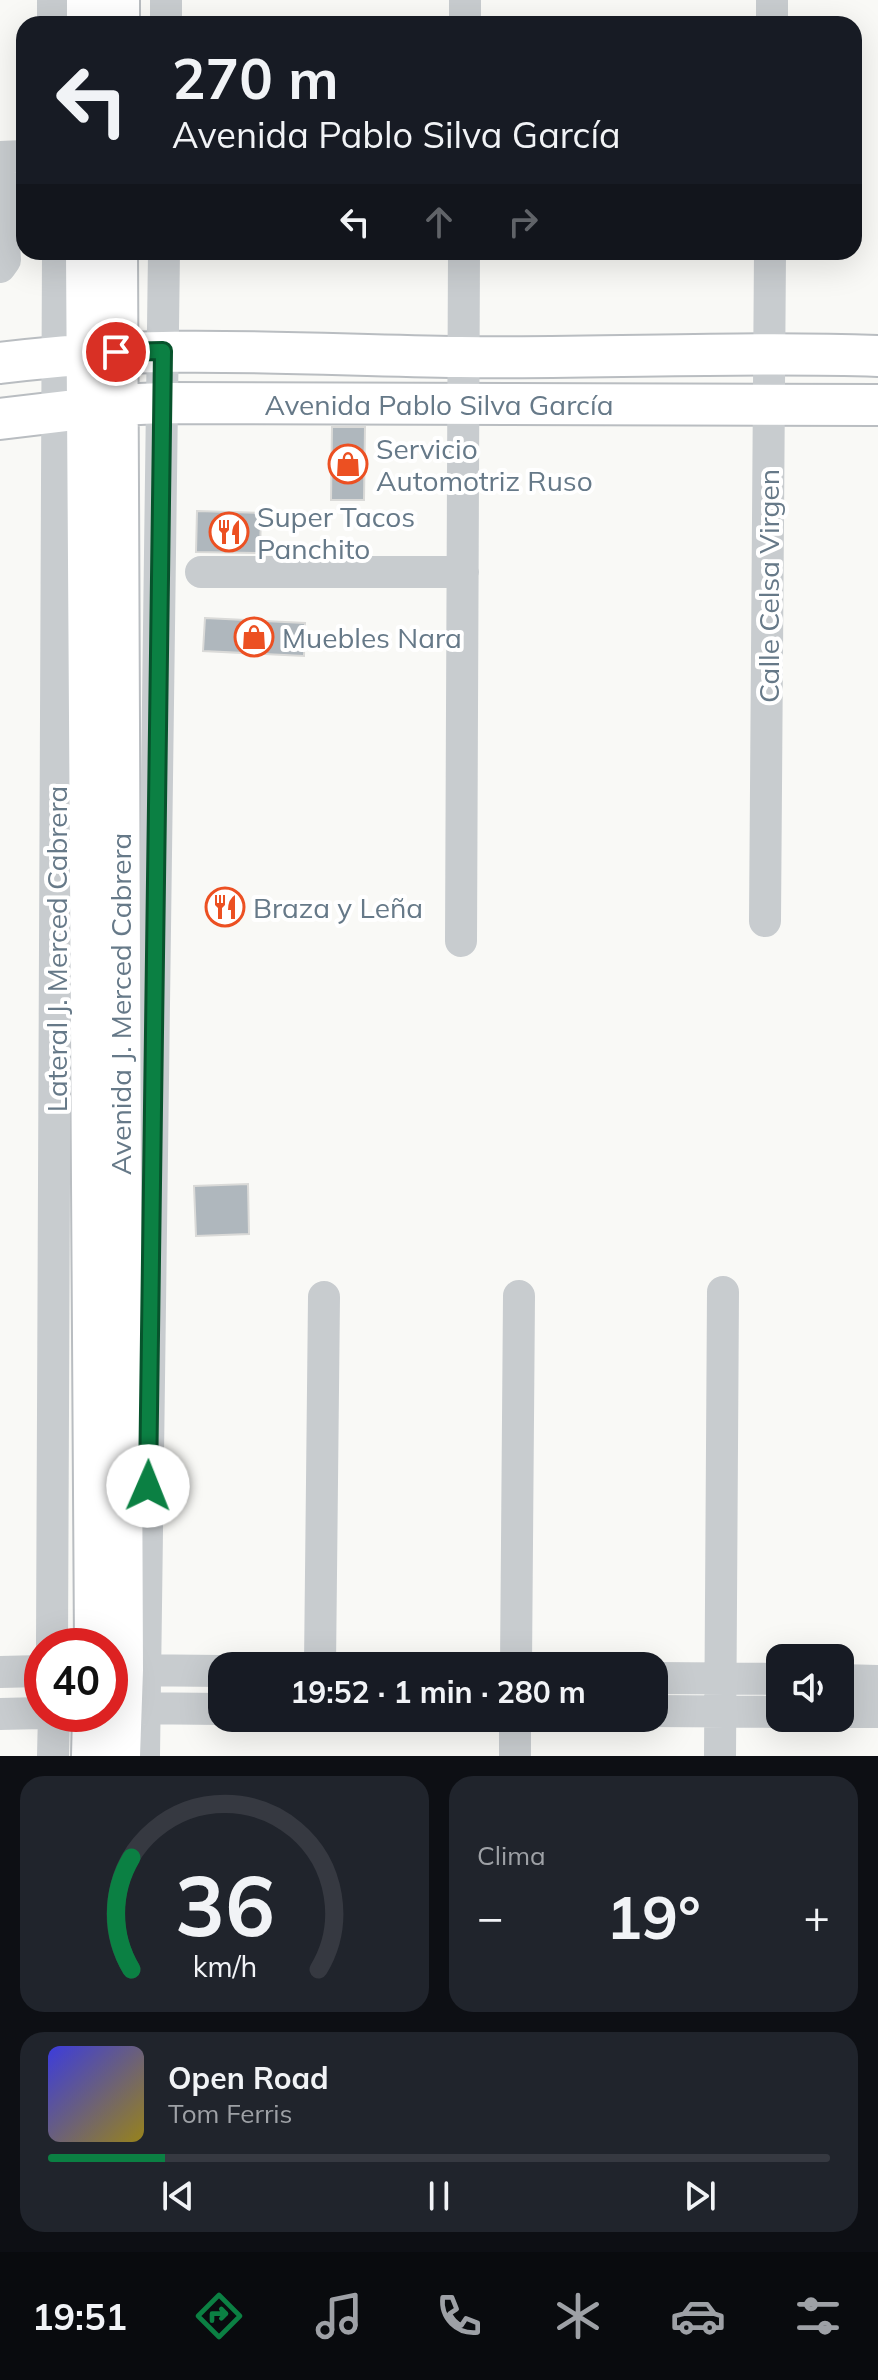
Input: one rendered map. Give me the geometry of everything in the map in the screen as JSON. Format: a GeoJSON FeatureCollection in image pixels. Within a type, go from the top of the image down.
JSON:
{"type":"FeatureCollection","features":[{"type":"Feature","properties":{"kind":"main road","name":"Avenida J. Merced Cabrera"},"geometry":{"type":"LineString","coordinates":[[86,260],[117,1628]]}},
{"type":"Feature","properties":{"kind":"main road","name":"Avenida J. Merced Cabrera"},"geometry":{"type":"LineString","coordinates":[[87,353],[115,260]]}},
{"type":"Feature","properties":{"kind":"main road","name":"Avenida Pablo Silva García"},"geometry":{"type":"LineString","coordinates":[[0,363],[87,353],[163,351],[463,357],[769,352],[878,356]]}},
{"type":"Feature","properties":{"kind":"main road","name":"Avenida Pablo Silva García"},"geometry":{"type":"LineString","coordinates":[[0,419],[162,403],[878,405]]}},
{"type":"Feature","properties":{"kind":"main road","name":"Avenida J. Merced Cabrera"},"geometry":{"type":"LineString","coordinates":[[92,1756],[101,1732]]}},
{"type":"Feature","properties":{"kind":"main road","name":"Avenida J. Merced Cabrera"},"geometry":{"type":"LineString","coordinates":[[119,1732],[120,1756]]}},
{"type":"Feature","properties":{"kind":"street"},"geometry":{"type":"LineString","coordinates":[[0,170],[5,260],[0,267]]}},
{"type":"Feature","properties":{"kind":"street","name":"Lateral J. Merced Cabrera"},"geometry":{"type":"LineString","coordinates":[[53,1628],[88,408],[87,353],[60,260]]}},
{"type":"Feature","properties":{"kind":"street"},"geometry":{"type":"LineString","coordinates":[[120,1628],[162,403],[164,260]]}},
{"type":"Feature","properties":{"kind":"street"},"geometry":{"type":"LineString","coordinates":[[461,941],[464,260]]}},
{"type":"Feature","properties":{"kind":"street","name":"Calle Celsa Virgen"},"geometry":{"type":"LineString","coordinates":[[765,921],[770,260]]}},
{"type":"Feature","properties":{"kind":"street"},"geometry":{"type":"LineString","coordinates":[[201,572],[463,572]]}},
{"type":"Feature","properties":{"kind":"street"},"geometry":{"type":"LineString","coordinates":[[720,1756],[723,1292]]}},
{"type":"Feature","properties":{"kind":"street"},"geometry":{"type":"LineString","coordinates":[[516,1652],[519,1296]]}},
{"type":"Feature","properties":{"kind":"street"},"geometry":{"type":"LineString","coordinates":[[320,1652],[324,1297]]}},
{"type":"Feature","properties":{"kind":"street"},"geometry":{"type":"LineString","coordinates":[[0,1672],[24,1671]]}},
{"type":"Feature","properties":{"kind":"street"},"geometry":{"type":"LineString","coordinates":[[128,1685],[208,1673]]}},
{"type":"Feature","properties":{"kind":"street"},"geometry":{"type":"LineString","coordinates":[[668,1678],[766,1679]]}},
{"type":"Feature","properties":{"kind":"street"},"geometry":{"type":"LineString","coordinates":[[854,1680],[878,1681]]}},
{"type":"Feature","properties":{"kind":"street"},"geometry":{"type":"LineString","coordinates":[[128,1689],[208,1706]]}},
{"type":"Feature","properties":{"kind":"street"},"geometry":{"type":"LineString","coordinates":[[668,1711],[766,1712]]}},
{"type":"Feature","properties":{"kind":"street"},"geometry":{"type":"LineString","coordinates":[[854,1712],[878,1712]]}},
{"type":"Feature","properties":{"kind":"street"},"geometry":{"type":"LineString","coordinates":[[0,1714],[24,1713]]}},
{"type":"Feature","properties":{"kind":"street"},"geometry":{"type":"LineString","coordinates":[[128,1714],[144,1756]]}},
{"type":"Feature","properties":{"kind":"street"},"geometry":{"type":"LineString","coordinates":[[53,1756],[54,1732]]}},
{"type":"Feature","properties":{"kind":"street"},"geometry":{"type":"LineString","coordinates":[[515,1732],[515,1756]]}},
{"type":"Feature","properties":{"kind":"building","name":"Servicio Automotriz Ruso"},"geometry":{"type":"Polygon","coordinates":[[[332,427],[365,427],[364,500],[331,500],[332,427]]]}},
{"type":"Feature","properties":{"kind":"building","name":"Super Tacos Panchito"},"geometry":{"type":"Polygon","coordinates":[[[197,511],[261,513],[260,553],[196,552],[197,511]]]}},
{"type":"Feature","properties":{"kind":"building","name":"Muebles Nara"},"geometry":{"type":"Polygon","coordinates":[[[205,618],[305,623],[304,656],[203,651],[205,618]]]}},
{"type":"Feature","properties":{"kind":"building"},"geometry":{"type":"Polygon","coordinates":[[[248,1184],[249,1234],[196,1236],[194,1186],[248,1184]]]}},
{"type":"Feature","properties":{"kind":"place","name":"Servicio Automotriz Ruso"},"geometry":{"type":"Point","coordinates":[348,464]}},
{"type":"Feature","properties":{"kind":"place","name":"Super Tacos Panchito"},"geometry":{"type":"Point","coordinates":[229,532]}},
{"type":"Feature","properties":{"kind":"place","name":"Muebles Nara"},"geometry":{"type":"Point","coordinates":[254,637]}},
{"type":"Feature","properties":{"kind":"place","name":"Braza y Leña"},"geometry":{"type":"Point","coordinates":[225,907]}},
{"type":"Feature","properties":{"kind":"route"},"geometry":{"type":"LineString","coordinates":[[116,352],[163,351],[148,1486]]}}]}
